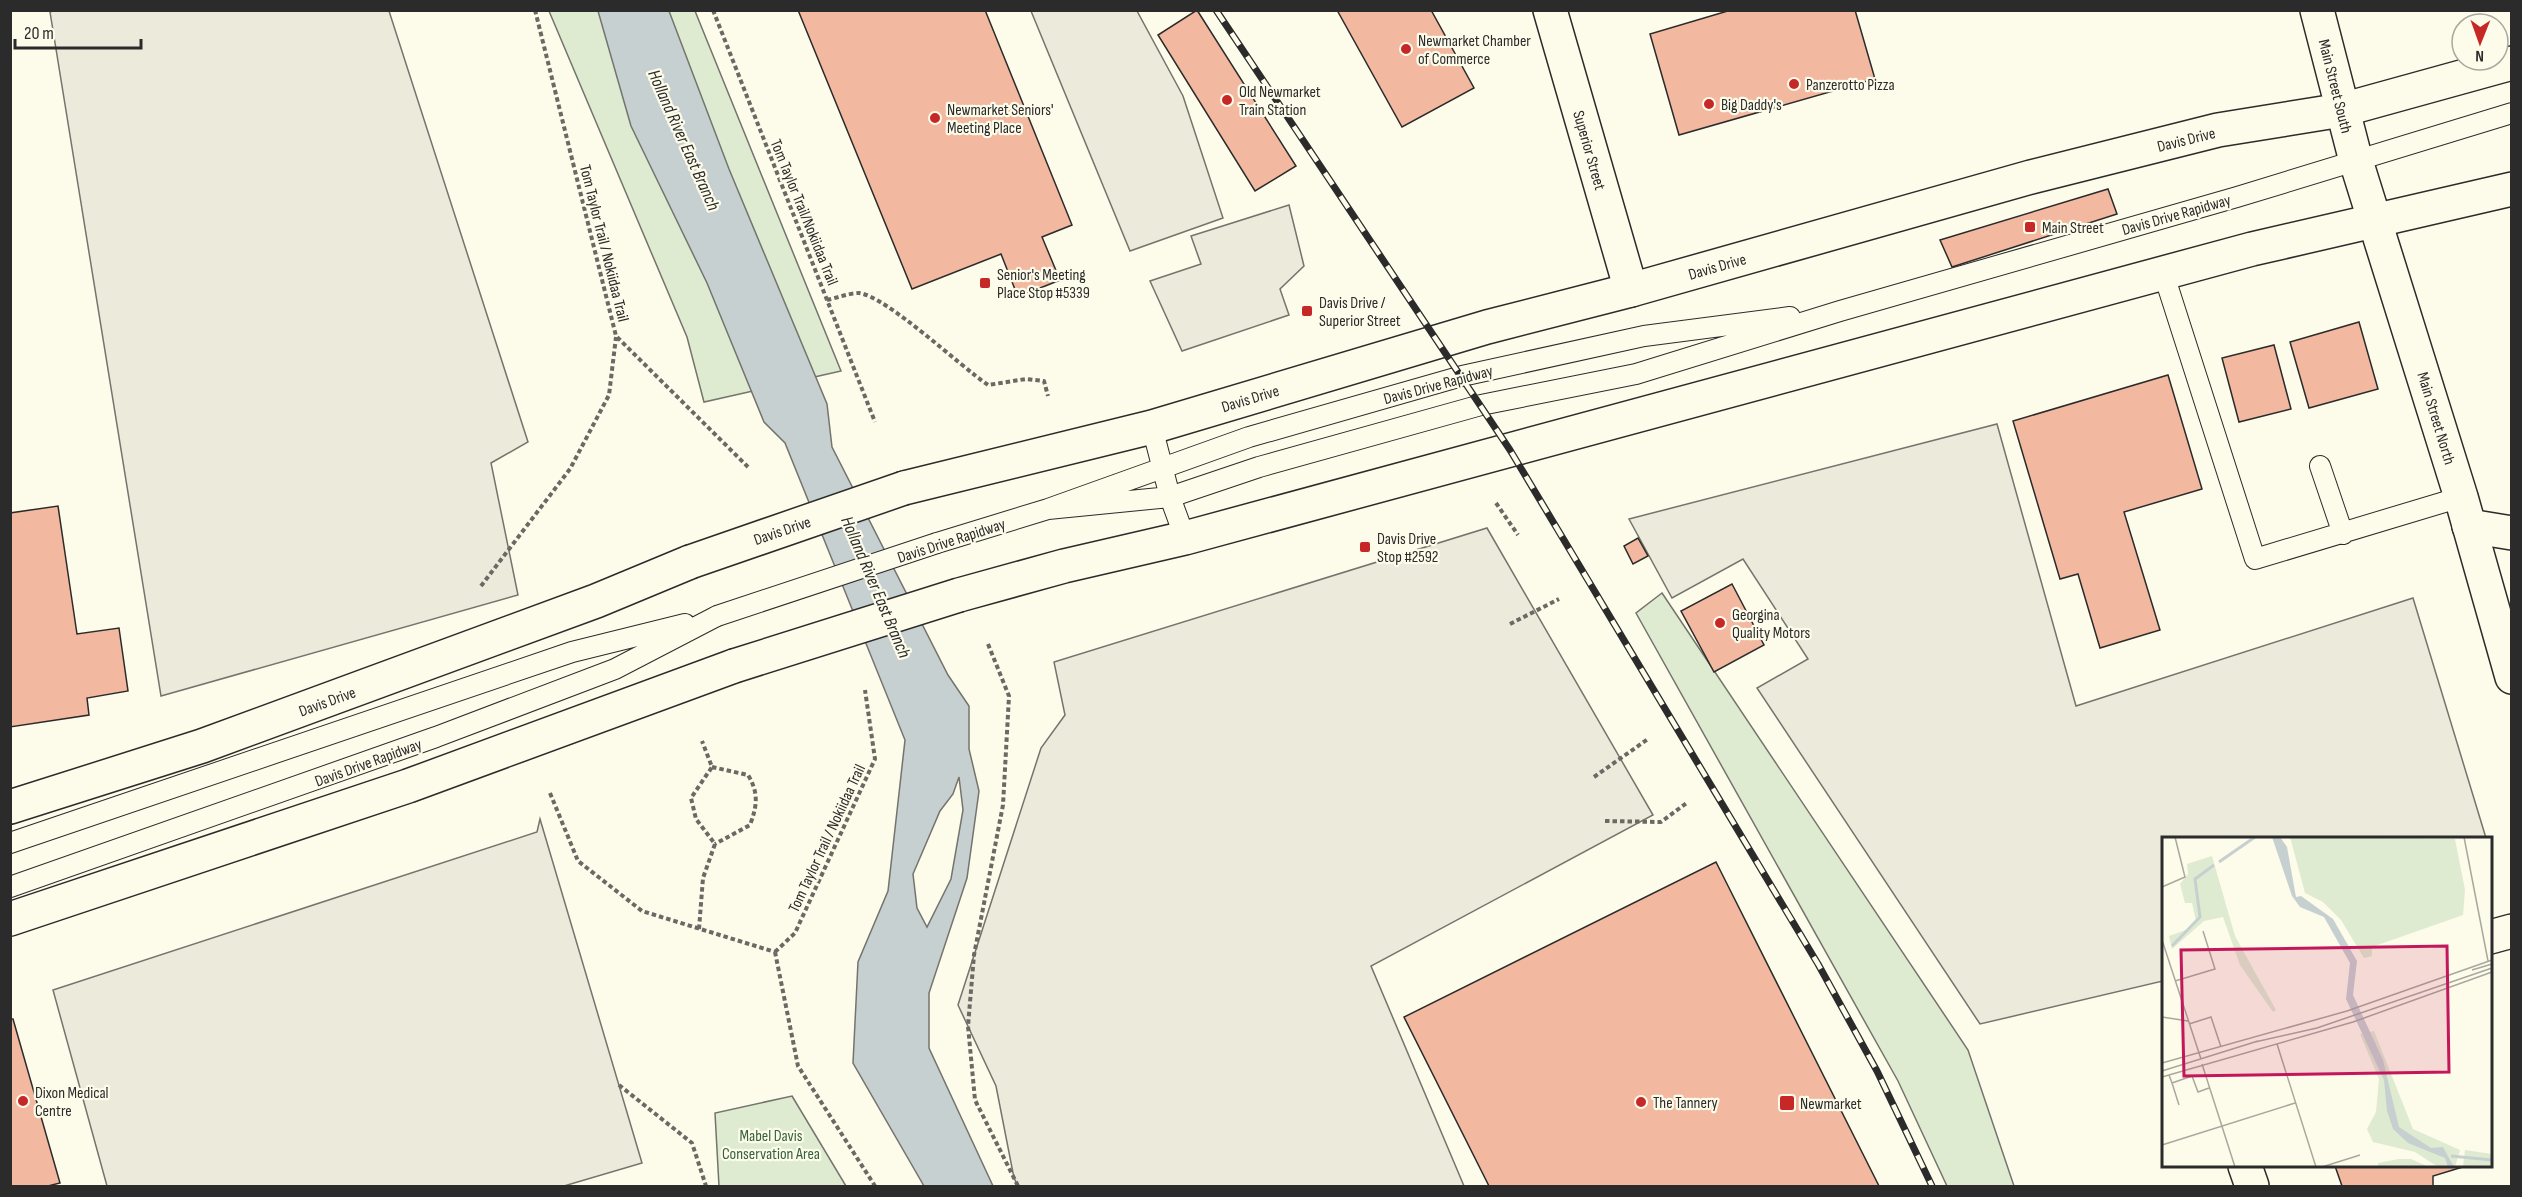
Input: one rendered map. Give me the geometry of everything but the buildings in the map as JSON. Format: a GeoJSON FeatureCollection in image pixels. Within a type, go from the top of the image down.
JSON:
{"type":"FeatureCollection","features":[{"type":"Feature","properties":{"kind":"main road","name":"Superior Street"},"geometry":{"type":"LineString","coordinates":[[1550,10],[1631,290]]}},
{"type":"Feature","properties":{"kind":"main road","name":"Main Street South"},"geometry":{"type":"LineString","coordinates":[[2317,10],[2356,161]]}},
{"type":"Feature","properties":{"kind":"main road","name":"Davis Drive"},"geometry":{"type":"LineString","coordinates":[[10,807],[224,738],[596,601],[690,562],[904,488],[1152,427],[1487,327],[1631,290],[2031,177],[2218,130],[2342,110],[2511,63]]}},
{"type":"Feature","properties":{"kind":"main road","name":"Main Street North"},"geometry":{"type":"LineString","coordinates":[[2356,161],[2465,512],[2511,676]]}},
{"type":"Feature","properties":{"kind":"main road"},"geometry":{"type":"LineString","coordinates":[[10,919],[408,786],[734,666],[958,595],[1065,566],[1185,538],[2164,275],[2252,249],[2511,189]]}},
{"type":"Feature","properties":{"kind":"main road"},"geometry":{"type":"LineString","coordinates":[[2465,512],[2511,533]]}},
{"type":"Feature","properties":{"kind":"main road"},"geometry":{"type":"LineString","coordinates":[[2492,936],[2511,931]]}},
{"type":"Feature","properties":{"kind":"main road"},"geometry":{"type":"LineString","coordinates":[[2245,1167],[2252,1186]]}},
{"type":"Feature","properties":{"kind":"lane","name":"Davis Drive Rapidway"},"geometry":{"type":"LineString","coordinates":[[1048,509],[1170,496],[1259,467],[1481,405],[1636,374],[1840,311],[2356,161],[2511,113]]}},
{"type":"Feature","properties":{"kind":"lane"},"geometry":{"type":"LineString","coordinates":[[2164,275],[2255,559],[2343,534],[2465,512]]}},
{"type":"Feature","properties":{"kind":"lane","name":"Davis Drive Rapidway"},"geometry":{"type":"LineString","coordinates":[[10,843],[572,652],[717,616],[1048,509],[1163,466],[1250,437],[1473,374],[1644,336],[1840,311]]}},
{"type":"Feature","properties":{"kind":"lane"},"geometry":{"type":"LineString","coordinates":[[1152,427],[1170,496],[1185,538]]}},
{"type":"Feature","properties":{"kind":"lane"},"geometry":{"type":"LineString","coordinates":[[2320,466],[2343,534]]}},
{"type":"Feature","properties":{"kind":"lane","name":"Davis Drive Rapidway"},"geometry":{"type":"LineString","coordinates":[[10,887],[436,737],[615,669],[717,616]]}},
{"type":"Feature","properties":{"kind":"path","name":"Tom Taylor Trail / Nokiidaa Trail"},"geometry":{"type":"LineString","coordinates":[[535,10],[616,336],[748,467]]}},
{"type":"Feature","properties":{"kind":"path","name":"Tom Taylor Trail/Nokiidaa Trail"},"geometry":{"type":"LineString","coordinates":[[713,10],[875,422]]}},
{"type":"Feature","properties":{"kind":"path"},"geometry":{"type":"LineString","coordinates":[[827,300],[859,293],[891,308],[965,370],[988,385],[1026,379],[1044,381],[1048,396]]}},
{"type":"Feature","properties":{"kind":"path"},"geometry":{"type":"LineString","coordinates":[[481,586],[570,469],[609,395],[616,336]]}},
{"type":"Feature","properties":{"kind":"path"},"geometry":{"type":"LineString","coordinates":[[1496,503],[1518,535]]}},
{"type":"Feature","properties":{"kind":"path"},"geometry":{"type":"LineString","coordinates":[[1510,624],[1559,599]]}},
{"type":"Feature","properties":{"kind":"path"},"geometry":{"type":"LineString","coordinates":[[988,644],[1010,696],[1003,805],[974,955],[968,1026],[975,1100],[1018,1186]]}},
{"type":"Feature","properties":{"kind":"path","name":"Tom Taylor Trail / Nokiidaa Trail"},"geometry":{"type":"LineString","coordinates":[[775,952],[795,933],[875,759],[865,690]]}},
{"type":"Feature","properties":{"kind":"path"},"geometry":{"type":"LineString","coordinates":[[1594,777],[1648,739]]}},
{"type":"Feature","properties":{"kind":"path"},"geometry":{"type":"LineString","coordinates":[[702,741],[712,767]]}},
{"type":"Feature","properties":{"kind":"path"},"geometry":{"type":"LineString","coordinates":[[699,929],[703,878],[715,844],[750,825],[758,805],[755,787],[748,775],[712,767]]}},
{"type":"Feature","properties":{"kind":"path"},"geometry":{"type":"LineString","coordinates":[[712,767],[691,798],[696,819],[715,844]]}},
{"type":"Feature","properties":{"kind":"path"},"geometry":{"type":"LineString","coordinates":[[550,794],[578,861],[642,911],[775,952],[798,1066],[875,1186]]}},
{"type":"Feature","properties":{"kind":"path"},"geometry":{"type":"LineString","coordinates":[[1605,821],[1661,822],[1688,802]]}},
{"type":"Feature","properties":{"kind":"path"},"geometry":{"type":"LineString","coordinates":[[619,1085],[692,1143],[706,1186]]}},
{"type":"Feature","properties":{"kind":"green space"},"geometry":{"type":"Polygon","coordinates":[[[549,11],[695,11],[841,371],[704,402],[687,337],[549,11]]]}},
{"type":"Feature","properties":{"kind":"green space"},"geometry":{"type":"Polygon","coordinates":[[[1662,593],[1968,1050],[2014,1186],[1947,1186],[1898,1081],[1636,613],[1662,593]]]}},
{"type":"Feature","properties":{"kind":"green space","name":"Mabel Davis Conservation Area"},"geometry":{"type":"Polygon","coordinates":[[[792,1096],[846,1186],[719,1186],[715,1113],[792,1096]]]}},
{"type":"Feature","properties":{"kind":"shaded area"},"geometry":{"type":"Polygon","coordinates":[[[55,10],[389,11],[528,442],[491,463],[518,595],[161,696],[50,12],[55,10]]]}},
{"type":"Feature","properties":{"kind":"shaded area"},"geometry":{"type":"Polygon","coordinates":[[[1031,11],[1137,11],[1183,96],[1223,218],[1130,251],[1031,11]]]}},
{"type":"Feature","properties":{"kind":"shaded area"},"geometry":{"type":"Polygon","coordinates":[[[1289,205],[1304,266],[1280,289],[1289,315],[1182,351],[1150,281],[1201,264],[1191,236],[1289,205]]]}},
{"type":"Feature","properties":{"kind":"shaded area"},"geometry":{"type":"Polygon","coordinates":[[[1997,424],[2076,706],[2413,598],[2486,837],[2162,837],[2162,981],[1980,1024],[1757,688],[1808,659],[1743,559],[1672,598],[1629,519],[1997,424]]]}},
{"type":"Feature","properties":{"kind":"shaded area"},"geometry":{"type":"Polygon","coordinates":[[[1487,528],[1653,815],[1371,966],[1464,1186],[1018,1186],[1014,1178],[996,1086],[958,1005],[1041,748],[1065,715],[1054,662],[1487,528]]]}},
{"type":"Feature","properties":{"kind":"shaded area"},"geometry":{"type":"Polygon","coordinates":[[[540,819],[642,1163],[564,1186],[107,1186],[53,990],[537,832],[540,819]]]}},
{"type":"Feature","properties":{"kind":"water","name":"Holland River East Branch"},"geometry":{"type":"Polygon","coordinates":[[[598,11],[669,11],[729,169],[827,404],[832,447],[948,675],[969,706],[969,749],[979,791],[967,878],[929,993],[929,1048],[993,1186],[924,1186],[853,1063],[858,962],[888,891],[905,740],[785,443],[764,422],[707,283],[631,126],[598,11]],[[959,777],[953,794],[940,811],[913,874],[917,908],[927,927],[951,879],[963,810],[959,777]]]}},
{"type":"Feature","properties":{"kind":"railway"},"geometry":{"type":"LineString","coordinates":[[1216,10],[1510,450],[1818,964],[1877,1071],[1932,1186]]}},
{"type":"Feature","properties":{"kind":"place","name":"Newmarket Chamber of Commerce"},"geometry":{"type":"Point","coordinates":[1406,49]}},
{"type":"Feature","properties":{"kind":"place","name":"Panzerotto Pizza"},"geometry":{"type":"Point","coordinates":[1794,84]}},
{"type":"Feature","properties":{"kind":"place","name":"Old Newmarket Train Station"},"geometry":{"type":"Point","coordinates":[1227,100]}},
{"type":"Feature","properties":{"kind":"place","name":"Big Daddy's"},"geometry":{"type":"Point","coordinates":[1709,104]}},
{"type":"Feature","properties":{"kind":"place","name":"Newmarket Seniors' Meeting Place"},"geometry":{"type":"Point","coordinates":[935,118]}},
{"type":"Feature","properties":{"kind":"place","name":"Main Street"},"geometry":{"type":"Point","coordinates":[2030,227]}},
{"type":"Feature","properties":{"kind":"place","name":"Senior's Meeting Place Stop #5339"},"geometry":{"type":"Point","coordinates":[985,283]}},
{"type":"Feature","properties":{"kind":"place","name":"Davis Drive / Superior Street"},"geometry":{"type":"Point","coordinates":[1307,311]}},
{"type":"Feature","properties":{"kind":"place","name":"Davis Drive Stop #2592"},"geometry":{"type":"Point","coordinates":[1365,547]}},
{"type":"Feature","properties":{"kind":"place","name":"Georgina Quality Motors"},"geometry":{"type":"Point","coordinates":[1720,623]}},
{"type":"Feature","properties":{"kind":"place","name":"Dixon Medical Centre"},"geometry":{"type":"Point","coordinates":[23,1101]}},
{"type":"Feature","properties":{"kind":"place","name":"The Tannery"},"geometry":{"type":"Point","coordinates":[1641,1102]}},
{"type":"Feature","properties":{"kind":"place","name":"Newmarket"},"geometry":{"type":"Point","coordinates":[1787,1103]}}]}
